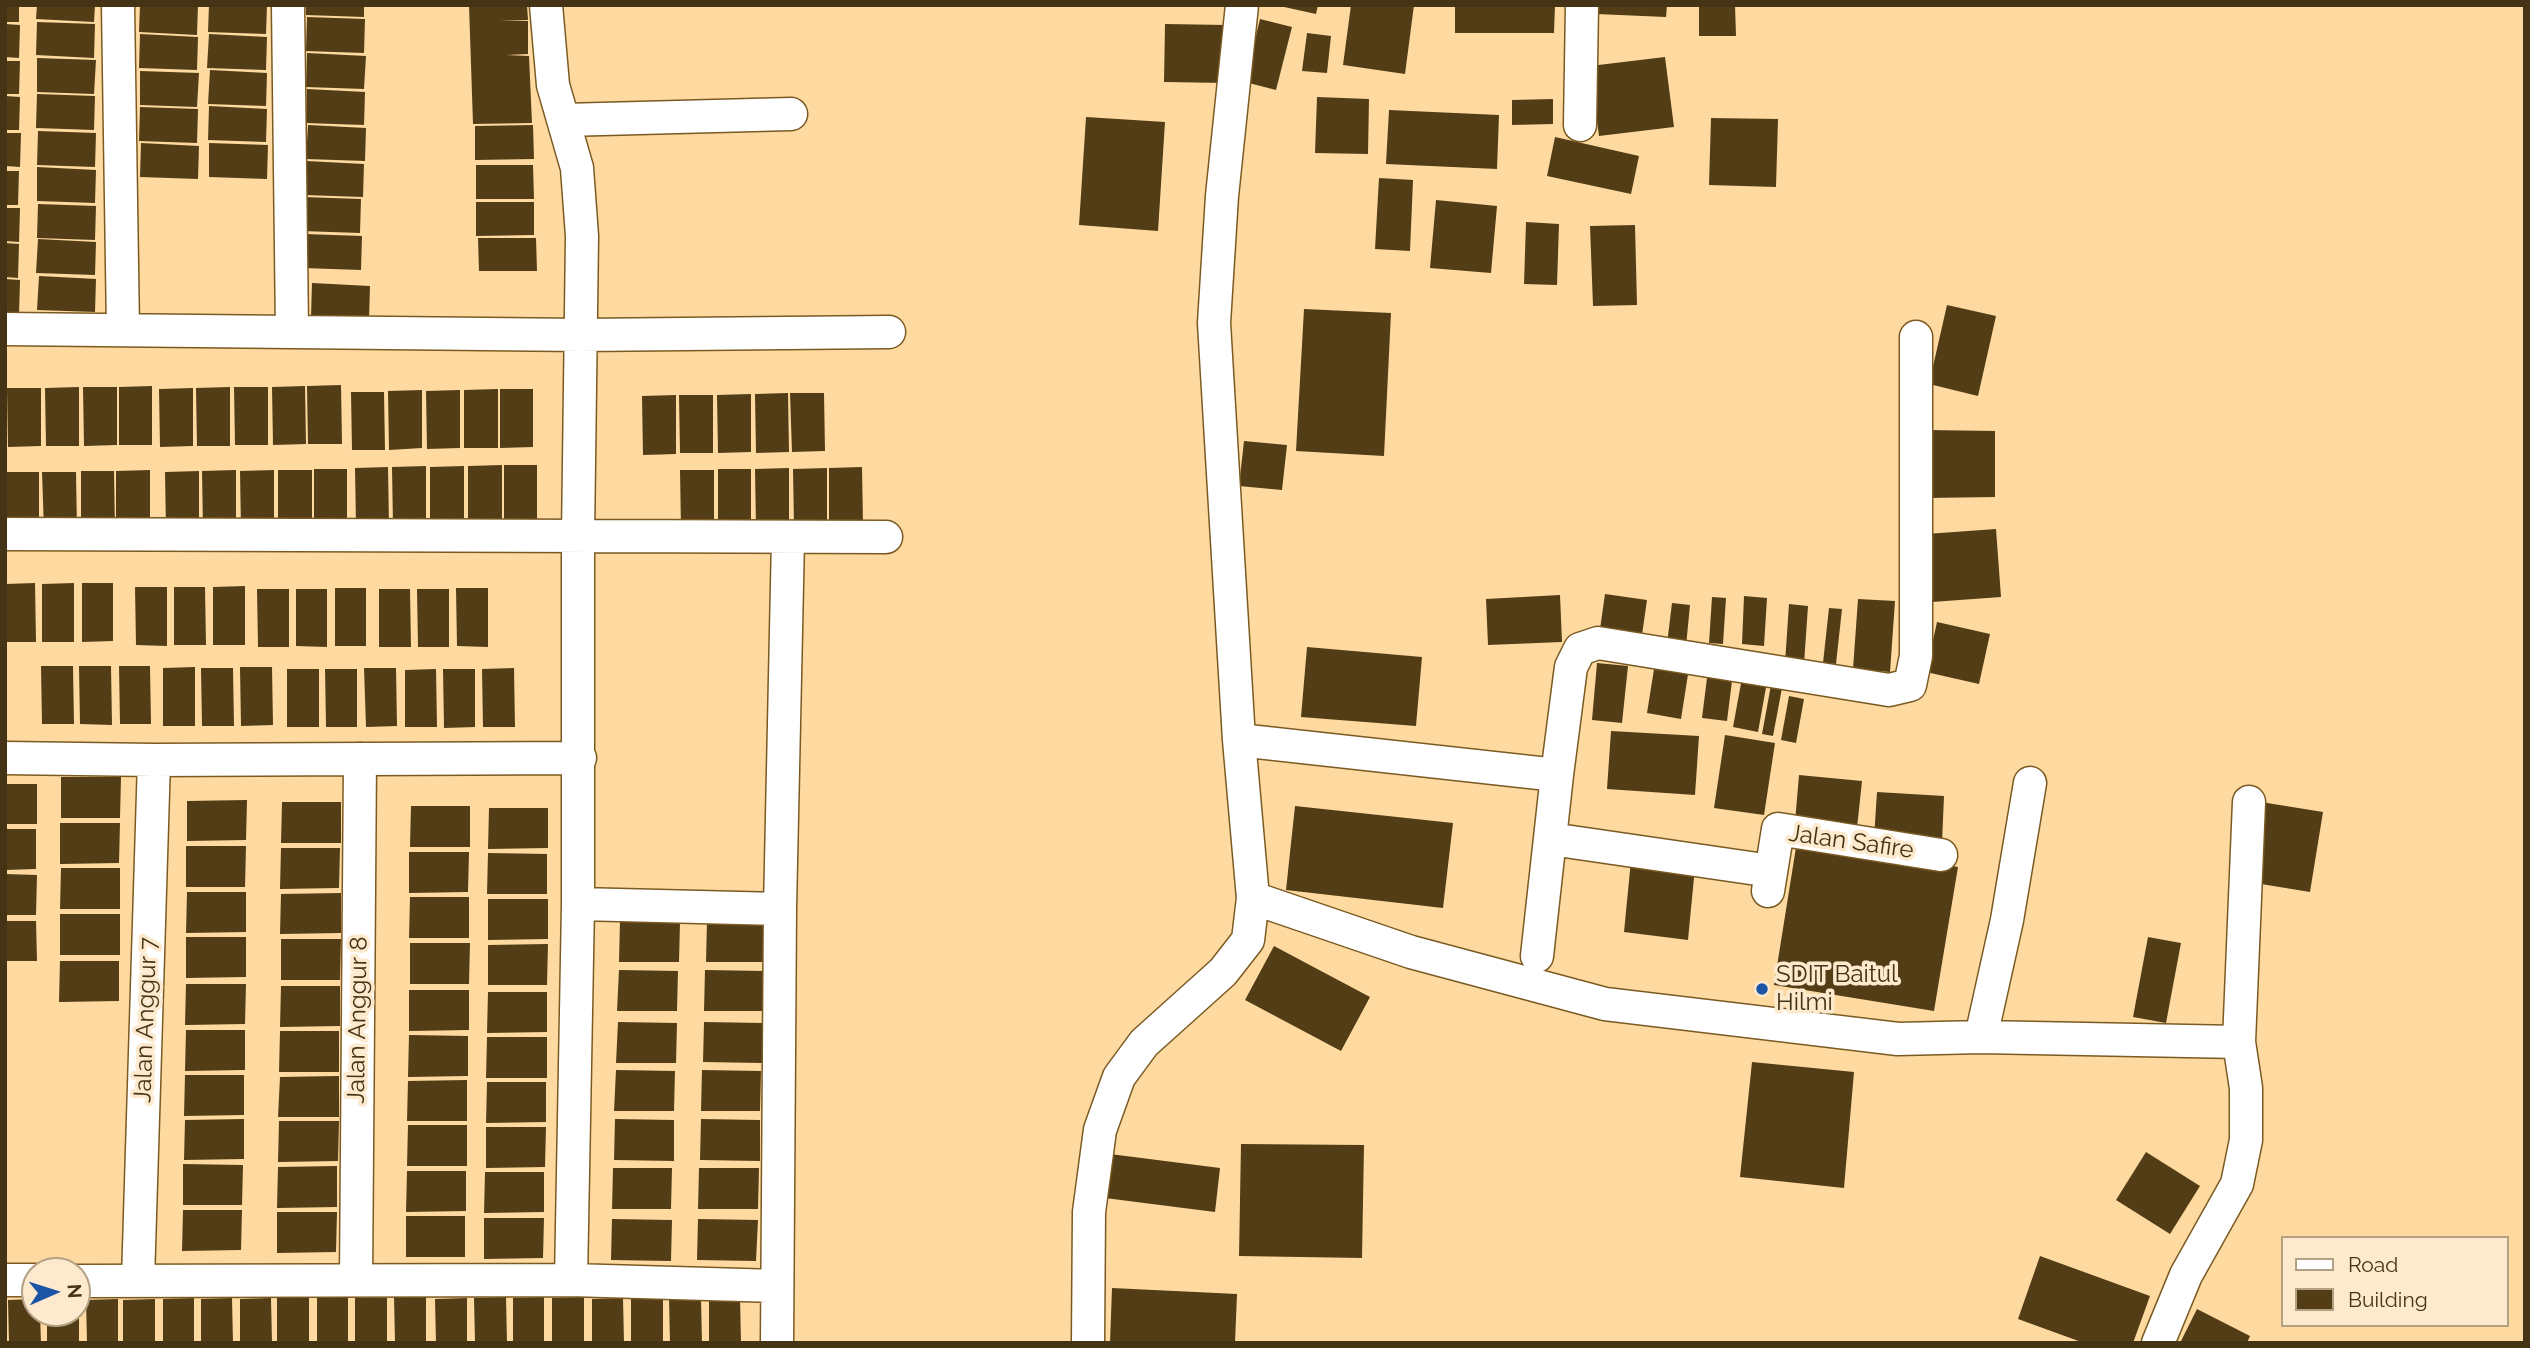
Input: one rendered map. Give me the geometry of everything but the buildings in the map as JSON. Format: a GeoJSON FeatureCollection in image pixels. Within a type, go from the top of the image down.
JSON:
{"type":"FeatureCollection","features":[{"type":"Feature","properties":{"kind":"street"},"geometry":{"type":"LineString","coordinates":[[118,5],[123,330]]}},
{"type":"Feature","properties":{"kind":"street"},"geometry":{"type":"LineString","coordinates":[[288,5],[292,331]]}},
{"type":"Feature","properties":{"kind":"street"},"geometry":{"type":"LineString","coordinates":[[546,5],[553,85],[577,168],[582,236],[578,537],[580,758],[571,1280]]}},
{"type":"Feature","properties":{"kind":"street"},"geometry":{"type":"LineString","coordinates":[[1088,1343],[1089,1212],[1100,1130],[1119,1077],[1144,1043],[1223,972],[1248,940],[1253,898],[1239,740],[1214,323],[1222,196],[1242,5]]}},
{"type":"Feature","properties":{"kind":"street"},"geometry":{"type":"LineString","coordinates":[[1580,125],[1581,5]]}},
{"type":"Feature","properties":{"kind":"street"},"geometry":{"type":"LineString","coordinates":[[564,120],[791,114]]}},
{"type":"Feature","properties":{"kind":"street"},"geometry":{"type":"LineString","coordinates":[[5,329],[581,335],[889,332]]}},
{"type":"Feature","properties":{"kind":"street"},"geometry":{"type":"LineString","coordinates":[[1537,956],[1572,667],[1580,649],[1598,643],[1889,690],[1910,685],[1916,656],[1916,337]]}},
{"type":"Feature","properties":{"kind":"street"},"geometry":{"type":"LineString","coordinates":[[5,534],[886,537]]}},
{"type":"Feature","properties":{"kind":"street"},"geometry":{"type":"LineString","coordinates":[[777,1343],[780,909],[788,538]]}},
{"type":"Feature","properties":{"kind":"street"},"geometry":{"type":"LineString","coordinates":[[1239,740],[1557,775]]}},
{"type":"Feature","properties":{"kind":"street"},"geometry":{"type":"LineString","coordinates":[[5,758],[580,758]]}},
{"type":"Feature","properties":{"kind":"street","name":"Jalan Anggur 8"},"geometry":{"type":"LineString","coordinates":[[356,1280],[360,759]]}},
{"type":"Feature","properties":{"kind":"street","name":"Jalan Anggur 7"},"geometry":{"type":"LineString","coordinates":[[138,1280],[153,760]]}},
{"type":"Feature","properties":{"kind":"street"},"geometry":{"type":"LineString","coordinates":[[1981,1037],[2007,920],[2030,783]]}},
{"type":"Feature","properties":{"kind":"street"},"geometry":{"type":"LineString","coordinates":[[2158,1343],[2186,1275],[2237,1184],[2246,1140],[2246,1088],[2239,1042],[2249,802]]}},
{"type":"Feature","properties":{"kind":"street","name":"Jalan Safire"},"geometry":{"type":"LineString","coordinates":[[1551,839],[1770,881],[1778,829],[1941,855]]}},
{"type":"Feature","properties":{"kind":"street"},"geometry":{"type":"LineString","coordinates":[[1253,898],[1411,952],[1605,1004],[1898,1039],[1981,1037],[2239,1042]]}},
{"type":"Feature","properties":{"kind":"street"},"geometry":{"type":"LineString","coordinates":[[578,904],[780,909]]}},
{"type":"Feature","properties":{"kind":"street"},"geometry":{"type":"LineString","coordinates":[[91,1281],[571,1280],[777,1286]]}},
{"type":"Feature","properties":{"kind":"place","name":"SDIT Baitul Hilmi"},"geometry":{"type":"Point","coordinates":[1762,989]}}]}
